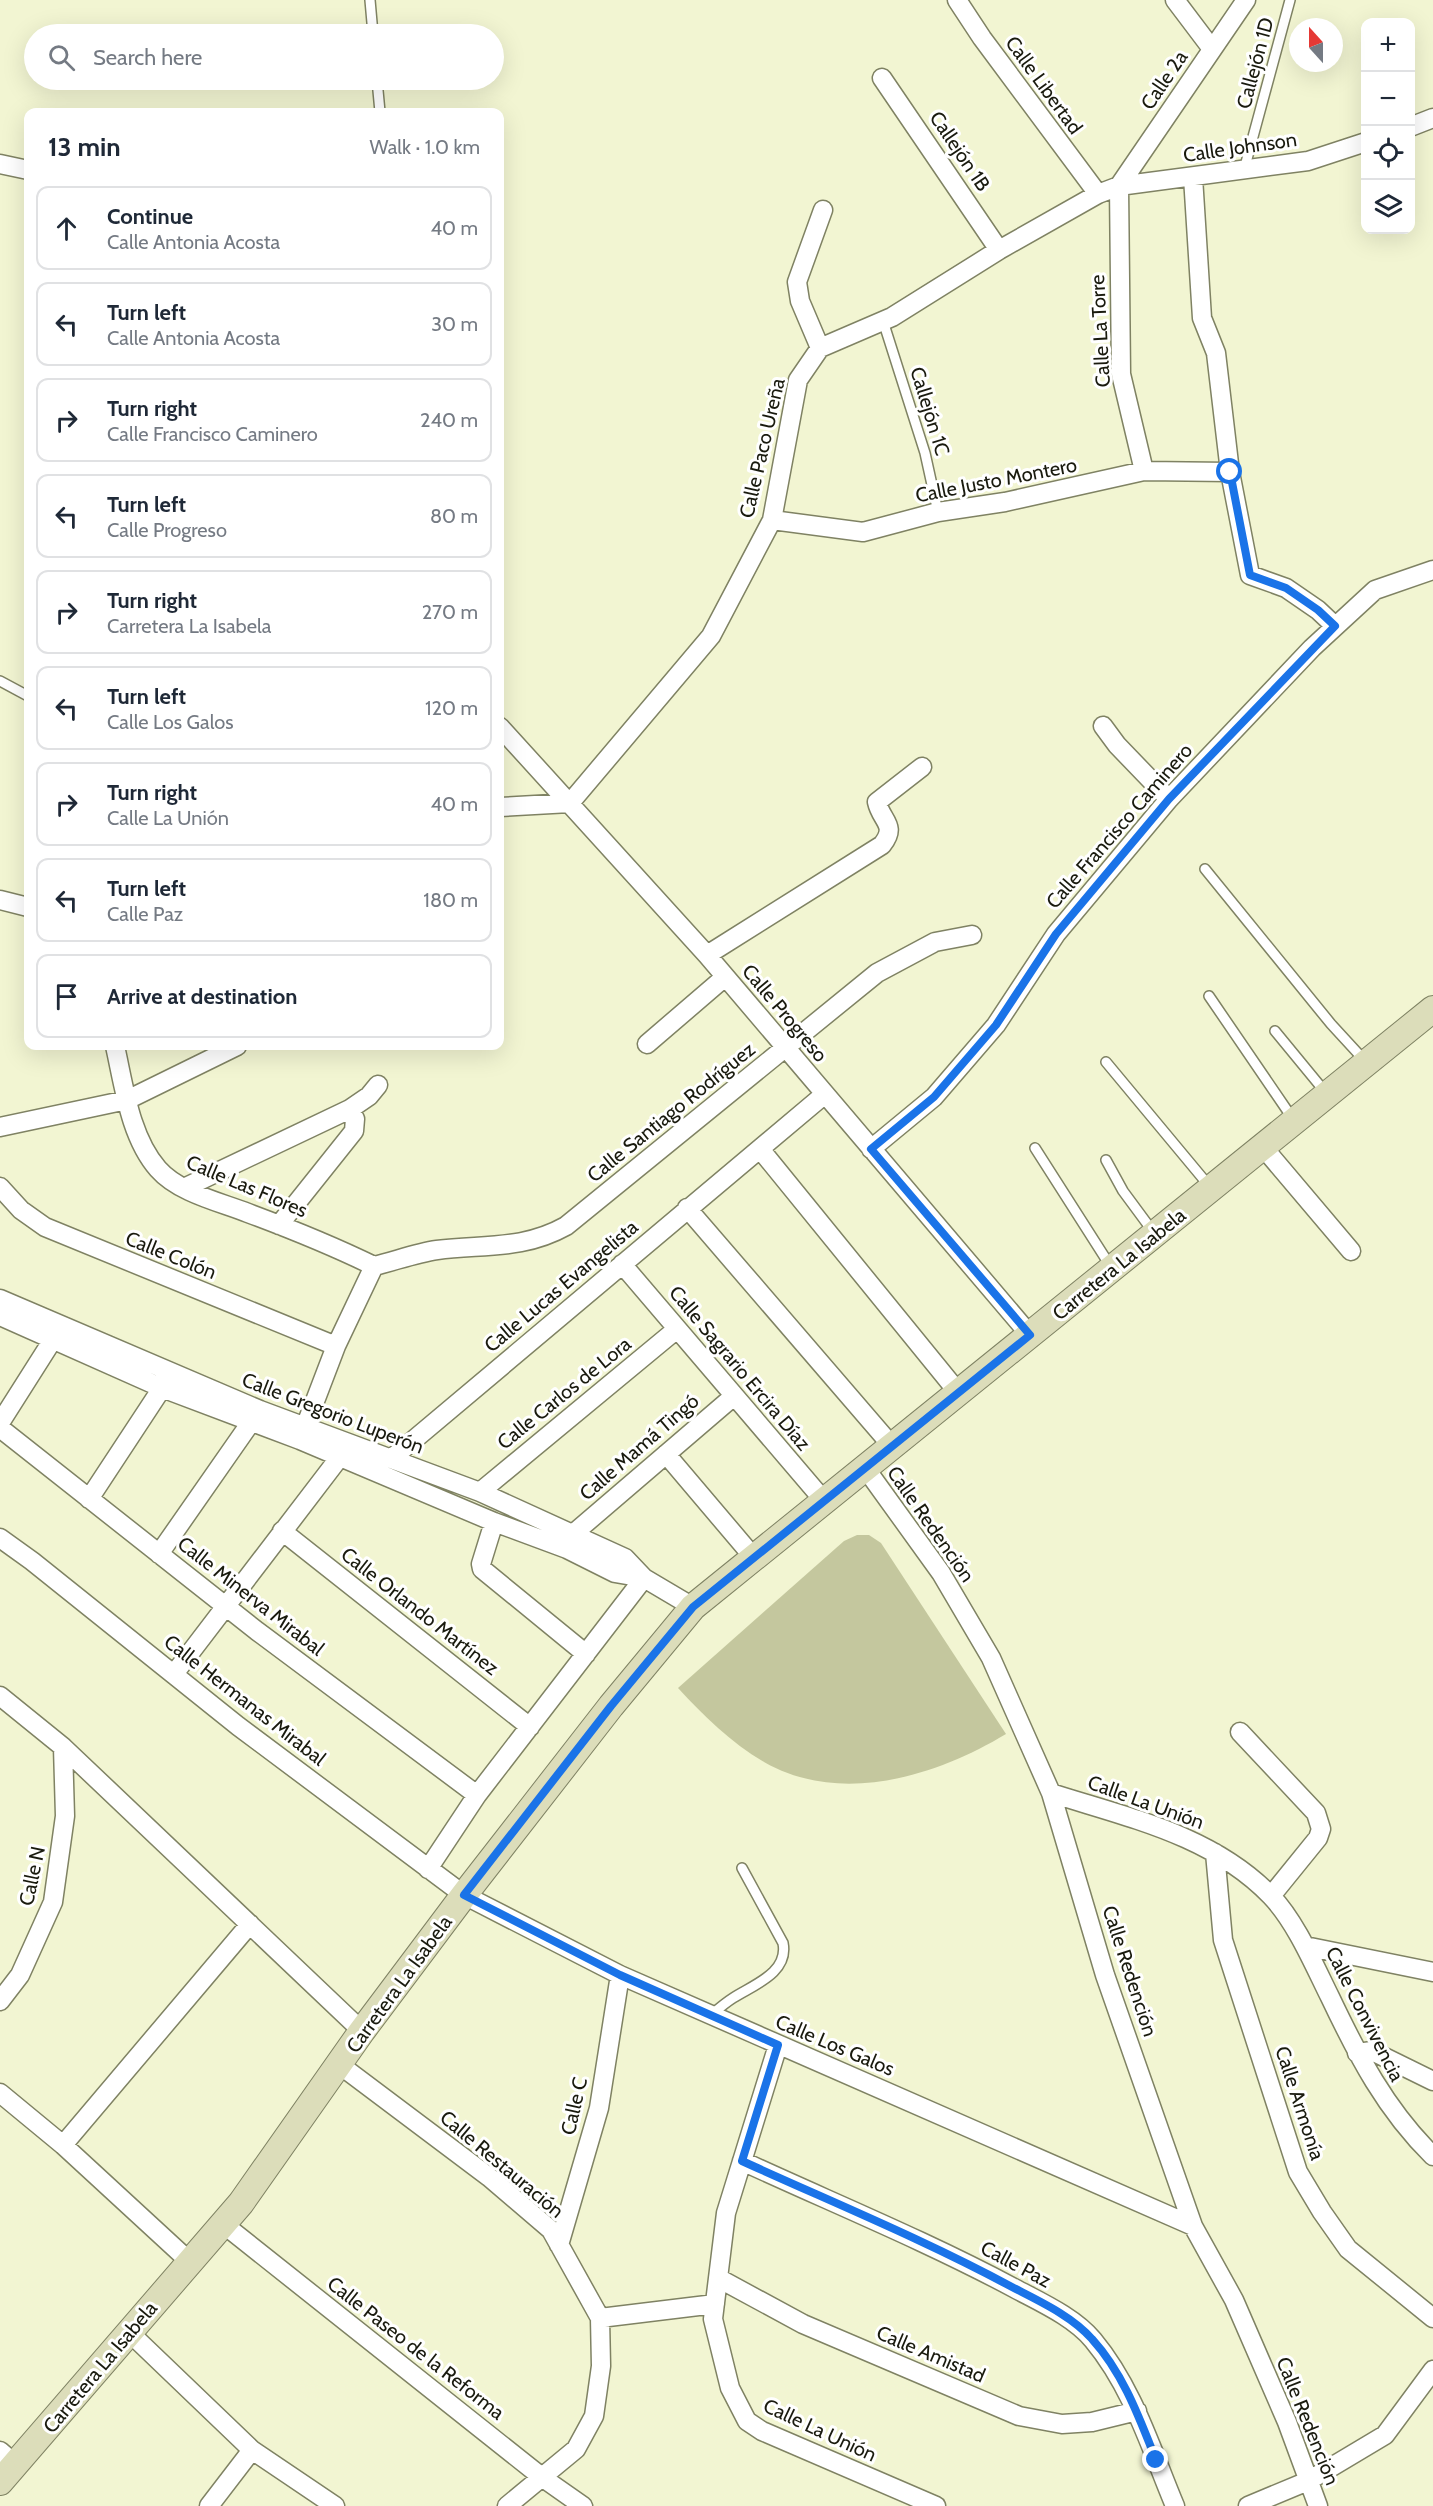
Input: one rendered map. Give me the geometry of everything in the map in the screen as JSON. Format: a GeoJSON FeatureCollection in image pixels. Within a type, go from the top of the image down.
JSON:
{"type":"FeatureCollection","features":[{"type":"Feature","properties":{"kind":"main road","name":"Carretera La Isabela"},"geometry":{"type":"LineString","coordinates":[[5,2466],[130,2333],[189,2261],[241,2203],[362,2031],[464,1895],[611,1706],[693,1607],[866,1469],[957,1391],[1155,1235],[1433,1009]]}},
{"type":"Feature","properties":{"kind":"street","name":"Calle Libertad"},"geometry":{"type":"LineString","coordinates":[[957,0],[995,56],[1098,194]]}},
{"type":"Feature","properties":{"kind":"street"},"geometry":{"type":"LineString","coordinates":[[1175,0],[1212,49]]}},
{"type":"Feature","properties":{"kind":"street","name":"Calle 2a"},"geometry":{"type":"LineString","coordinates":[[1119,186],[1246,0]]}},
{"type":"Feature","properties":{"kind":"street","name":"Callejón 1B"},"geometry":{"type":"LineString","coordinates":[[882,78],[999,250]]}},
{"type":"Feature","properties":{"kind":"street"},"geometry":{"type":"LineString","coordinates":[[1413,126],[1433,118]]}},
{"type":"Feature","properties":{"kind":"street","name":"Calle Johnson"},"geometry":{"type":"LineString","coordinates":[[1119,186],[1308,161],[1361,143]]}},
{"type":"Feature","properties":{"kind":"street"},"geometry":{"type":"LineString","coordinates":[[0,164],[24,169]]}},
{"type":"Feature","properties":{"kind":"street"},"geometry":{"type":"LineString","coordinates":[[1193,177],[1202,318],[1216,353],[1230,472],[1250,575],[1286,588],[1318,610],[1335,626]]}},
{"type":"Feature","properties":{"kind":"street"},"geometry":{"type":"LineString","coordinates":[[823,210],[797,282],[800,301],[820,348],[883,321],[999,250],[1098,194],[1119,186]]}},
{"type":"Feature","properties":{"kind":"street","name":"Calle La Torre"},"geometry":{"type":"LineString","coordinates":[[1119,186],[1121,374],[1144,471]]}},
{"type":"Feature","properties":{"kind":"street","name":"Calle Paco Ureña"},"geometry":{"type":"LineString","coordinates":[[570,803],[711,636],[772,520],[798,380],[820,348]]}},
{"type":"Feature","properties":{"kind":"street","name":"Calle Justo Montero"},"geometry":{"type":"LineString","coordinates":[[772,520],[863,532],[938,512],[1005,502],[1144,471],[1230,472]]}},
{"type":"Feature","properties":{"kind":"street","name":"Calle Francisco Caminero"},"geometry":{"type":"LineString","coordinates":[[871,1149],[934,1097],[988,1034],[1056,934],[1169,799],[1335,626],[1375,590],[1433,570]]}},
{"type":"Feature","properties":{"kind":"street"},"geometry":{"type":"LineString","coordinates":[[1103,726],[1117,746],[1169,799]]}},
{"type":"Feature","properties":{"kind":"street","name":"Calle Progreso"},"geometry":{"type":"LineString","coordinates":[[504,731],[707,955],[1030,1335]]}},
{"type":"Feature","properties":{"kind":"street"},"geometry":{"type":"LineString","coordinates":[[707,955],[882,845],[889,836],[889,824],[877,802],[922,767]]}},
{"type":"Feature","properties":{"kind":"street"},"geometry":{"type":"LineString","coordinates":[[504,807],[570,803]]}},
{"type":"Feature","properties":{"kind":"street"},"geometry":{"type":"LineString","coordinates":[[0,900],[24,906]]}},
{"type":"Feature","properties":{"kind":"street","name":"Calle Santiago Rodríguez"},"geometry":{"type":"LineString","coordinates":[[374,1266],[435,1250],[522,1244],[544,1239],[566,1226],[877,973],[935,942],[972,935]]}},
{"type":"Feature","properties":{"kind":"street"},"geometry":{"type":"LineString","coordinates":[[647,1044],[725,977]]}},
{"type":"Feature","properties":{"kind":"street","name":"Calle Las Flores"},"geometry":{"type":"LineString","coordinates":[[117,1050],[127,1100],[143,1148],[159,1171],[184,1188],[334,1246],[374,1266]]}},
{"type":"Feature","properties":{"kind":"street"},"geometry":{"type":"LineString","coordinates":[[0,1127],[127,1100],[229,1050]]}},
{"type":"Feature","properties":{"kind":"street"},"geometry":{"type":"LineString","coordinates":[[184,1188],[350,1109],[369,1096],[378,1085]]}},
{"type":"Feature","properties":{"kind":"street","name":"Calle Lucas Evangelista"},"geometry":{"type":"LineString","coordinates":[[391,1459],[825,1094]]}},
{"type":"Feature","properties":{"kind":"street"},"geometry":{"type":"LineString","coordinates":[[279,1225],[354,1131],[355,1119],[350,1109]]}},
{"type":"Feature","properties":{"kind":"street"},"geometry":{"type":"LineString","coordinates":[[1263,1147],[1351,1251]]}},
{"type":"Feature","properties":{"kind":"street"},"geometry":{"type":"LineString","coordinates":[[760,1149],[957,1391]]}},
{"type":"Feature","properties":{"kind":"street","name":"Calle Colón"},"geometry":{"type":"LineString","coordinates":[[0,1187],[21,1210],[45,1227],[336,1346]]}},
{"type":"Feature","properties":{"kind":"street"},"geometry":{"type":"LineString","coordinates":[[687,1208],[892,1446]]}},
{"type":"Feature","properties":{"kind":"street","name":"Calle Sagrario Ercira Díaz"},"geometry":{"type":"LineString","coordinates":[[622,1263],[825,1502]]}},
{"type":"Feature","properties":{"kind":"street"},"geometry":{"type":"LineString","coordinates":[[303,1432],[336,1346],[374,1266]]}},
{"type":"Feature","properties":{"kind":"street","name":"Calle Gregorio Luperón"},"geometry":{"type":"LineString","coordinates":[[0,1299],[164,1380]]}},
{"type":"Feature","properties":{"kind":"street","name":"Calle Gregorio Luperón"},"geometry":{"type":"LineString","coordinates":[[0,1316],[52,1341],[164,1380],[256,1417],[391,1459],[480,1492],[625,1558],[644,1578],[693,1607]]}},
{"type":"Feature","properties":{"kind":"street","name":"Calle Carlos de Lora"},"geometry":{"type":"LineString","coordinates":[[480,1492],[677,1329]]}},
{"type":"Feature","properties":{"kind":"street"},"geometry":{"type":"LineString","coordinates":[[0,1423],[52,1341]]}},
{"type":"Feature","properties":{"kind":"street"},"geometry":{"type":"LineString","coordinates":[[89,1498],[164,1380]]}},
{"type":"Feature","properties":{"kind":"street","name":"Calle Mamá Tingó"},"geometry":{"type":"LineString","coordinates":[[573,1534],[734,1396]]}},
{"type":"Feature","properties":{"kind":"street"},"geometry":{"type":"LineString","coordinates":[[159,1554],[256,1417]]}},
{"type":"Feature","properties":{"kind":"street","name":"Calle Minerva Mirabal"},"geometry":{"type":"LineString","coordinates":[[0,1428],[225,1606],[477,1795]]}},
{"type":"Feature","properties":{"kind":"street","name":"Calle Gregorio Luperón"},"geometry":{"type":"LineString","coordinates":[[303,1432],[339,1458],[494,1522],[567,1549],[615,1573],[644,1578]]}},
{"type":"Feature","properties":{"kind":"street"},"geometry":{"type":"LineString","coordinates":[[666,1454],[755,1558]]}},
{"type":"Feature","properties":{"kind":"street"},"geometry":{"type":"LineString","coordinates":[[174,1674],[339,1458]]}},
{"type":"Feature","properties":{"kind":"street","name":"Calle Redención"},"geometry":{"type":"LineString","coordinates":[[866,1469],[941,1573],[991,1658],[1052,1793],[1105,1975],[1193,2226],[1234,2300],[1318,2506]]}},
{"type":"Feature","properties":{"kind":"street"},"geometry":{"type":"LineString","coordinates":[[494,1522],[481,1564],[482,1569],[586,1654]]}},
{"type":"Feature","properties":{"kind":"street","name":"Calle Orlando Martínez"},"geometry":{"type":"LineString","coordinates":[[282,1531],[530,1727]]}},
{"type":"Feature","properties":{"kind":"street","name":"Calle Hermanas Mirabal"},"geometry":{"type":"LineString","coordinates":[[0,1539],[32,1561],[174,1674],[464,1895]]}},
{"type":"Feature","properties":{"kind":"street"},"geometry":{"type":"LineString","coordinates":[[428,1869],[477,1795],[644,1578]]}},
{"type":"Feature","properties":{"kind":"street"},"geometry":{"type":"LineString","coordinates":[[0,1696],[63,1747],[362,2031]]}},
{"type":"Feature","properties":{"kind":"street"},"geometry":{"type":"LineString","coordinates":[[1240,1732],[1321,1822],[1318,1838],[1271,1896]]}},
{"type":"Feature","properties":{"kind":"street","name":"Calle N"},"geometry":{"type":"LineString","coordinates":[[0,2001],[20,1975],[53,1902],[65,1816],[63,1747]]}},
{"type":"Feature","properties":{"kind":"street","name":"Calle La Unión"},"geometry":{"type":"LineString","coordinates":[[1052,1793],[1184,1835],[1215,1853],[1271,1896],[1305,1946]]}},
{"type":"Feature","properties":{"kind":"street","name":"Calle Armonía"},"geometry":{"type":"LineString","coordinates":[[1215,1853],[1223,1940],[1298,2172],[1348,2249],[1433,2318]]}},
{"type":"Feature","properties":{"kind":"street","name":"Calle Los Galos"},"geometry":{"type":"LineString","coordinates":[[464,1895],[620,1975],[710,2016],[1193,2226]]}},
{"type":"Feature","properties":{"kind":"street"},"geometry":{"type":"LineString","coordinates":[[63,2145],[250,1924]]}},
{"type":"Feature","properties":{"kind":"street"},"geometry":{"type":"LineString","coordinates":[[1305,1946],[1433,1972]]}},
{"type":"Feature","properties":{"kind":"street","name":"Calle Convivencia"},"geometry":{"type":"LineString","coordinates":[[1305,1946],[1357,2053],[1381,2094],[1408,2131],[1430,2147]]}},
{"type":"Feature","properties":{"kind":"street","name":"Calle C"},"geometry":{"type":"LineString","coordinates":[[559,2244],[599,2108],[620,1975]]}},
{"type":"Feature","properties":{"kind":"street","name":"Calle La Unión"},"geometry":{"type":"LineString","coordinates":[[778,2045],[726,2213],[714,2319],[730,2388],[747,2421],[762,2431],[936,2506]]}},
{"type":"Feature","properties":{"kind":"street"},"geometry":{"type":"LineString","coordinates":[[1357,2053],[1372,2051],[1433,2081]]}},
{"type":"Feature","properties":{"kind":"street","name":"Calle Restauración"},"geometry":{"type":"LineString","coordinates":[[340,2065],[489,2177],[550,2230],[600,2318],[601,2366],[594,2416],[576,2449],[507,2506]]}},
{"type":"Feature","properties":{"kind":"street"},"geometry":{"type":"LineString","coordinates":[[0,2093],[63,2145],[189,2261]]}},
{"type":"Feature","properties":{"kind":"street","name":"Calle Paz"},"geometry":{"type":"LineString","coordinates":[[742,2161],[979,2269],[1053,2309],[1091,2338],[1117,2372],[1137,2411],[1174,2506]]}},
{"type":"Feature","properties":{"kind":"street","name":"Calle Paseo de la Reforma"},"geometry":{"type":"LineString","coordinates":[[222,2223],[543,2478],[583,2506]]}},
{"type":"Feature","properties":{"kind":"street","name":"Calle Amistad"},"geometry":{"type":"LineString","coordinates":[[718,2278],[803,2324],[1019,2416],[1062,2424],[1092,2422],[1137,2411]]}},
{"type":"Feature","properties":{"kind":"street"},"geometry":{"type":"LineString","coordinates":[[600,2318],[715,2304]]}},
{"type":"Feature","properties":{"kind":"street"},"geometry":{"type":"LineString","coordinates":[[130,2333],[252,2451],[335,2506]]}},
{"type":"Feature","properties":{"kind":"street"},"geometry":{"type":"LineString","coordinates":[[1248,2506],[1308,2481],[1385,2435],[1433,2370]]}},
{"type":"Feature","properties":{"kind":"street"},"geometry":{"type":"LineString","coordinates":[[209,2506],[252,2451]]}},
{"type":"Feature","properties":{"kind":"lane"},"geometry":{"type":"LineString","coordinates":[[370,0],[372,24]]}},
{"type":"Feature","properties":{"kind":"lane","name":"Callejón 1D"},"geometry":{"type":"LineString","coordinates":[[1244,170],[1290,0]]}},
{"type":"Feature","properties":{"kind":"lane"},"geometry":{"type":"LineString","coordinates":[[378,90],[380,108]]}},
{"type":"Feature","properties":{"kind":"lane","name":"Callejón 1C"},"geometry":{"type":"LineString","coordinates":[[883,321],[925,453],[938,512]]}},
{"type":"Feature","properties":{"kind":"lane"},"geometry":{"type":"LineString","coordinates":[[0,681],[24,694]]}},
{"type":"Feature","properties":{"kind":"lane"},"geometry":{"type":"LineString","coordinates":[[1205,869],[1331,1024],[1367,1063]]}},
{"type":"Feature","properties":{"kind":"lane"},"geometry":{"type":"LineString","coordinates":[[1209,996],[1294,1121]]}},
{"type":"Feature","properties":{"kind":"lane"},"geometry":{"type":"LineString","coordinates":[[1275,1031],[1327,1095]]}},
{"type":"Feature","properties":{"kind":"lane"},"geometry":{"type":"LineString","coordinates":[[1106,1062],[1211,1189]]}},
{"type":"Feature","properties":{"kind":"lane"},"geometry":{"type":"LineString","coordinates":[[1035,1148],[1112,1269]]}},
{"type":"Feature","properties":{"kind":"lane"},"geometry":{"type":"LineString","coordinates":[[1106,1160],[1123,1191],[1155,1235]]}},
{"type":"Feature","properties":{"kind":"lane"},"geometry":{"type":"LineString","coordinates":[[710,2016],[732,1998],[762,1982],[780,1964],[785,1954],[783,1943],[742,1868]]}},
{"type":"Feature","properties":{"kind":"green space"},"geometry":{"type":"Polygon","coordinates":[[[857,1535],[869,1535],[881,1543],[1006,1734],[979,1749],[919,1773],[856,1784],[824,1782],[794,1775],[764,1762],[718,1728],[678,1688],[844,1541],[857,1535]]]}},
{"type":"Feature","properties":{"kind":"route"},"geometry":{"type":"LineString","coordinates":[[1156,2460],[1137,2411],[1117,2372],[1091,2338],[1053,2309],[979,2269],[742,2161],[778,2045],[620,1975],[464,1895],[611,1706],[693,1607],[866,1469],[957,1391],[1030,1335],[871,1149],[934,1097],[996,1025],[1056,934],[1169,799],[1335,626],[1318,610],[1286,588],[1250,575],[1230,472]]}}]}
